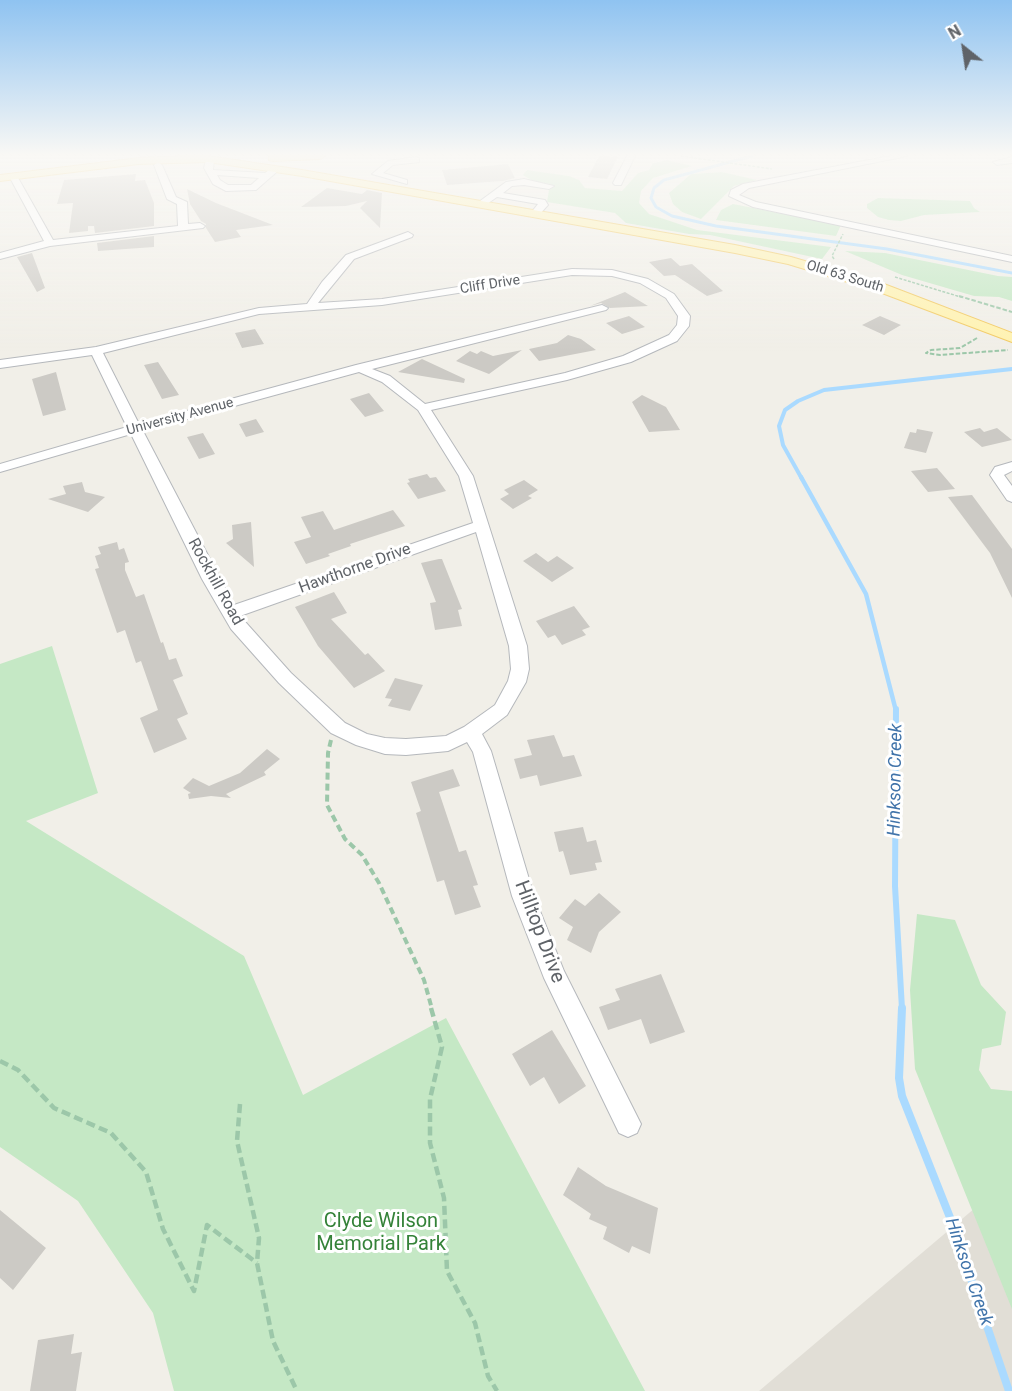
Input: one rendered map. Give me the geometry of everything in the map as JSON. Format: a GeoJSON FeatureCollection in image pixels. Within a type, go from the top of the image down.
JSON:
{"type":"FeatureCollection","features":[{"type":"Feature","properties":{"kind":"main road","name":"Old 63 South"},"geometry":{"type":"LineString","coordinates":[[575,221],[791,261],[879,287],[1012,338]]}},
{"type":"Feature","properties":{"kind":"street"},"geometry":{"type":"LineString","coordinates":[[38,221],[50,243]]}},
{"type":"Feature","properties":{"kind":"street"},"geometry":{"type":"LineString","coordinates":[[183,221],[183,228]]}},
{"type":"Feature","properties":{"kind":"street"},"geometry":{"type":"LineString","coordinates":[[833,221],[1012,259]]}},
{"type":"Feature","properties":{"kind":"street"},"geometry":{"type":"LineString","coordinates":[[0,256],[50,243],[200,226]]}},
{"type":"Feature","properties":{"kind":"street"},"geometry":{"type":"LineString","coordinates":[[311,306],[326,284],[350,257],[408,235]]}},
{"type":"Feature","properties":{"kind":"street","name":"Cliff Drive"},"geometry":{"type":"LineString","coordinates":[[0,364],[96,351],[235,315],[276,308],[362,304],[556,274],[601,272],[630,277],[656,286],[675,300],[684,316],[683,326],[673,338],[627,359],[584,372],[423,408]]}},
{"type":"Feature","properties":{"kind":"street","name":"University Avenue"},"geometry":{"type":"LineString","coordinates":[[0,468],[360,368],[602,308]]}},
{"type":"Feature","properties":{"kind":"street","name":"Rockhill Road"},"geometry":{"type":"LineString","coordinates":[[96,351],[230,613],[263,656],[338,728],[363,740],[384,746],[448,744],[471,732]]}},
{"type":"Feature","properties":{"kind":"street"},"geometry":{"type":"LineString","coordinates":[[360,368],[386,379],[423,408],[462,467],[518,646],[520,669],[518,682],[501,710],[471,732]]}},
{"type":"Feature","properties":{"kind":"street"},"geometry":{"type":"LineString","coordinates":[[1012,466],[999,470],[997,475],[1012,498]]}},
{"type":"Feature","properties":{"kind":"street","name":"Hawthorne Drive"},"geometry":{"type":"LineString","coordinates":[[230,613],[481,526]]}},
{"type":"Feature","properties":{"kind":"street","name":"Hilltop Drive"},"geometry":{"type":"LineString","coordinates":[[471,732],[482,751],[516,875],[555,978],[628,1124]]}},
{"type":"Feature","properties":{"kind":"path"},"geometry":{"type":"LineString","coordinates":[[843,262],[832,259],[832,256],[846,227]]}},
{"type":"Feature","properties":{"kind":"path"},"geometry":{"type":"LineString","coordinates":[[887,275],[1012,312]]}},
{"type":"Feature","properties":{"kind":"path"},"geometry":{"type":"LineString","coordinates":[[981,336],[960,348],[931,350],[926,353],[940,355],[981,350],[1012,350]]}},
{"type":"Feature","properties":{"kind":"path"},"geometry":{"type":"LineString","coordinates":[[338,728],[333,732],[328,753],[327,805],[345,839],[362,855],[379,884],[424,980],[442,1047],[430,1099],[430,1143],[444,1198],[447,1271],[475,1323],[488,1376],[497,1391]]}},
{"type":"Feature","properties":{"kind":"path"},"geometry":{"type":"LineString","coordinates":[[0,1061],[18,1070],[54,1108],[111,1133],[146,1172],[163,1229],[194,1291],[207,1225],[257,1263]]}},
{"type":"Feature","properties":{"kind":"path"},"geometry":{"type":"LineString","coordinates":[[240,1104],[237,1141],[259,1238],[257,1263],[273,1341],[297,1391]]}},
{"type":"Feature","properties":{"kind":"shaded area"},"geometry":{"type":"Polygon","coordinates":[[[1008,1180],[1012,1188],[1012,1391],[759,1391],[1008,1180]]]}},
{"type":"Feature","properties":{"kind":"green space"},"geometry":{"type":"Polygon","coordinates":[[[624,221],[670,221],[697,230],[831,247],[822,259],[710,235],[689,234],[624,221]]]}},
{"type":"Feature","properties":{"kind":"green space"},"geometry":{"type":"Polygon","coordinates":[[[723,221],[820,221],[841,225],[836,236],[723,221]]]}},
{"type":"Feature","properties":{"kind":"green space"},"geometry":{"type":"Polygon","coordinates":[[[845,251],[885,253],[1012,277],[1012,301],[999,297],[974,296],[902,275],[845,251]]]}},
{"type":"Feature","properties":{"kind":"green space","name":"Clyde Wilson Memorial Park"},"geometry":{"type":"Polygon","coordinates":[[[52,646],[98,793],[26,821],[244,956],[303,1095],[446,1018],[645,1391],[174,1391],[153,1313],[78,1201],[0,1147],[0,664],[52,646]]]}},
{"type":"Feature","properties":{"kind":"green space"},"geometry":{"type":"Polygon","coordinates":[[[917,914],[955,920],[981,985],[1006,1012],[1001,1045],[982,1049],[979,1070],[991,1089],[1012,1091],[1012,1309],[915,1069],[910,990],[917,914]]]}},
{"type":"Feature","properties":{"kind":"building"},"geometry":{"type":"Polygon","coordinates":[[[71,221],[154,221],[154,226],[95,233],[94,226],[88,226],[88,231],[69,233],[71,221]]]}},
{"type":"Feature","properties":{"kind":"building"},"geometry":{"type":"Polygon","coordinates":[[[201,221],[262,221],[273,225],[236,230],[241,237],[215,242],[206,224],[201,221]]]}},
{"type":"Feature","properties":{"kind":"building"},"geometry":{"type":"Polygon","coordinates":[[[373,221],[380,221],[380,228],[373,221]]]}},
{"type":"Feature","properties":{"kind":"building"},"geometry":{"type":"Polygon","coordinates":[[[154,236],[154,247],[98,251],[97,243],[154,236]]]}},
{"type":"Feature","properties":{"kind":"building"},"geometry":{"type":"Polygon","coordinates":[[[32,253],[45,288],[37,292],[17,257],[32,253]]]}},
{"type":"Feature","properties":{"kind":"building"},"geometry":{"type":"Polygon","coordinates":[[[671,258],[680,266],[692,264],[723,291],[707,296],[675,275],[664,276],[649,262],[671,258]]]}},
{"type":"Feature","properties":{"kind":"building"},"geometry":{"type":"Polygon","coordinates":[[[625,292],[648,306],[610,308],[601,303],[590,306],[625,292]]]}},
{"type":"Feature","properties":{"kind":"building"},"geometry":{"type":"Polygon","coordinates":[[[629,316],[645,327],[622,334],[606,323],[629,316]]]}},
{"type":"Feature","properties":{"kind":"building"},"geometry":{"type":"Polygon","coordinates":[[[880,316],[901,325],[884,335],[862,325],[880,316]]]}},
{"type":"Feature","properties":{"kind":"building"},"geometry":{"type":"Polygon","coordinates":[[[255,329],[264,344],[242,348],[235,333],[255,329]]]}},
{"type":"Feature","properties":{"kind":"building"},"geometry":{"type":"Polygon","coordinates":[[[568,335],[581,339],[596,350],[539,361],[529,349],[557,343],[568,335]]]}},
{"type":"Feature","properties":{"kind":"building"},"geometry":{"type":"Polygon","coordinates":[[[522,350],[489,374],[456,361],[470,351],[477,354],[481,351],[493,356],[522,350]]]}},
{"type":"Feature","properties":{"kind":"building"},"geometry":{"type":"Polygon","coordinates":[[[422,359],[465,379],[464,383],[398,372],[422,359]]]}},
{"type":"Feature","properties":{"kind":"building"},"geometry":{"type":"Polygon","coordinates":[[[158,362],[179,395],[162,399],[144,365],[158,362]]]}},
{"type":"Feature","properties":{"kind":"building"},"geometry":{"type":"Polygon","coordinates":[[[56,372],[66,410],[43,416],[32,379],[56,372]]]}},
{"type":"Feature","properties":{"kind":"building"},"geometry":{"type":"Polygon","coordinates":[[[369,393],[384,411],[365,417],[350,399],[369,393]]]}},
{"type":"Feature","properties":{"kind":"building"},"geometry":{"type":"Polygon","coordinates":[[[642,395],[666,407],[680,430],[649,432],[632,402],[642,395]]]}},
{"type":"Feature","properties":{"kind":"building"},"geometry":{"type":"Polygon","coordinates":[[[256,419],[264,432],[246,437],[239,424],[256,419]]]}},
{"type":"Feature","properties":{"kind":"building"},"geometry":{"type":"Polygon","coordinates":[[[980,428],[984,432],[997,428],[1012,440],[982,447],[964,432],[980,428]]]}},
{"type":"Feature","properties":{"kind":"building"},"geometry":{"type":"Polygon","coordinates":[[[917,429],[933,432],[926,453],[904,448],[910,432],[916,433],[917,429]]]}},
{"type":"Feature","properties":{"kind":"building"},"geometry":{"type":"Polygon","coordinates":[[[203,433],[215,454],[199,459],[187,437],[203,433]]]}},
{"type":"Feature","properties":{"kind":"building"},"geometry":{"type":"Polygon","coordinates":[[[937,468],[955,489],[928,492],[911,471],[937,468]]]}},
{"type":"Feature","properties":{"kind":"building"},"geometry":{"type":"Polygon","coordinates":[[[427,474],[430,478],[436,477],[446,491],[418,499],[407,483],[410,482],[408,479],[427,474]]]}},
{"type":"Feature","properties":{"kind":"building"},"geometry":{"type":"Polygon","coordinates":[[[524,480],[538,490],[528,496],[532,498],[513,509],[500,499],[509,494],[504,490],[524,480]]]}},
{"type":"Feature","properties":{"kind":"building"},"geometry":{"type":"Polygon","coordinates":[[[82,482],[85,492],[105,497],[88,512],[48,499],[66,494],[63,486],[82,482]]]}},
{"type":"Feature","properties":{"kind":"building"},"geometry":{"type":"Polygon","coordinates":[[[972,495],[1012,549],[1012,598],[990,553],[948,497],[972,495]]]}},
{"type":"Feature","properties":{"kind":"building"},"geometry":{"type":"Polygon","coordinates":[[[393,510],[405,526],[350,544],[351,546],[328,554],[330,556],[306,564],[294,542],[311,537],[301,517],[323,511],[334,530],[393,510]]]}},
{"type":"Feature","properties":{"kind":"building"},"geometry":{"type":"Polygon","coordinates":[[[251,522],[254,567],[226,543],[233,539],[232,525],[251,522]]]}},
{"type":"Feature","properties":{"kind":"building"},"geometry":{"type":"Polygon","coordinates":[[[117,542],[119,550],[124,548],[129,562],[125,563],[125,570],[136,597],[144,594],[169,660],[176,658],[183,676],[173,680],[188,714],[177,719],[187,739],[154,753],[140,718],[158,710],[141,661],[136,663],[125,630],[117,633],[95,569],[99,568],[95,556],[101,554],[98,547],[117,542]]]}},
{"type":"Feature","properties":{"kind":"building"},"geometry":{"type":"Polygon","coordinates":[[[536,553],[548,562],[557,556],[574,568],[552,582],[523,561],[536,553]]]}},
{"type":"Feature","properties":{"kind":"building"},"geometry":{"type":"Polygon","coordinates":[[[442,559],[462,609],[458,610],[462,626],[435,630],[430,603],[436,602],[421,563],[442,559]]]}},
{"type":"Feature","properties":{"kind":"building"},"geometry":{"type":"Polygon","coordinates":[[[334,592],[347,613],[331,619],[365,655],[368,653],[385,671],[354,688],[318,646],[295,607],[334,592]]]}},
{"type":"Feature","properties":{"kind":"building"},"geometry":{"type":"Polygon","coordinates":[[[574,606],[590,627],[582,630],[586,635],[562,645],[555,635],[548,638],[536,621],[574,606]]]}},
{"type":"Feature","properties":{"kind":"building"},"geometry":{"type":"Polygon","coordinates":[[[395,678],[423,685],[410,711],[388,706],[392,699],[385,698],[395,678]]]}},
{"type":"Feature","properties":{"kind":"building"},"geometry":{"type":"Polygon","coordinates":[[[554,735],[563,757],[574,755],[582,776],[540,786],[537,775],[520,779],[514,759],[532,755],[527,740],[554,735]]]}},
{"type":"Feature","properties":{"kind":"building"},"geometry":{"type":"Polygon","coordinates":[[[267,749],[280,759],[264,772],[266,775],[226,794],[231,798],[211,796],[189,799],[188,794],[191,793],[183,788],[193,778],[209,786],[240,773],[267,749]]]}},
{"type":"Feature","properties":{"kind":"building"},"geometry":{"type":"Polygon","coordinates":[[[453,769],[460,786],[439,792],[459,852],[466,850],[478,885],[473,886],[481,907],[455,915],[444,880],[437,882],[416,813],[421,811],[411,782],[453,769]]]}},
{"type":"Feature","properties":{"kind":"building"},"geometry":{"type":"Polygon","coordinates":[[[583,827],[587,842],[596,840],[602,862],[595,863],[597,870],[570,875],[563,851],[559,852],[554,832],[583,827]]]}},
{"type":"Feature","properties":{"kind":"building"},"geometry":{"type":"Polygon","coordinates":[[[599,893],[621,912],[599,932],[591,953],[567,940],[573,927],[559,918],[575,899],[585,906],[599,893]]]}},
{"type":"Feature","properties":{"kind":"building"},"geometry":{"type":"Polygon","coordinates":[[[661,974],[685,1032],[650,1044],[641,1019],[608,1030],[599,1007],[620,1000],[615,989],[661,974]]]}},
{"type":"Feature","properties":{"kind":"building"},"geometry":{"type":"Polygon","coordinates":[[[552,1030],[586,1086],[559,1104],[544,1077],[530,1086],[512,1054],[552,1030]]]}},
{"type":"Feature","properties":{"kind":"building"},"geometry":{"type":"Polygon","coordinates":[[[578,1167],[606,1186],[658,1208],[650,1254],[632,1246],[629,1253],[603,1239],[607,1227],[589,1219],[591,1214],[563,1195],[578,1167]]]}},
{"type":"Feature","properties":{"kind":"building"},"geometry":{"type":"Polygon","coordinates":[[[0,1210],[46,1248],[13,1290],[0,1278],[0,1210]]]}},
{"type":"Feature","properties":{"kind":"building"},"geometry":{"type":"Polygon","coordinates":[[[74,1334],[71,1354],[82,1352],[76,1391],[30,1391],[38,1340],[74,1334]]]}},
{"type":"Feature","properties":{"kind":"waterway","name":"Hinkson Creek"},"geometry":{"type":"LineString","coordinates":[[694,221],[716,226],[887,249],[1012,273]]}},
{"type":"Feature","properties":{"kind":"waterway","name":"Hinkson Creek"},"geometry":{"type":"LineString","coordinates":[[802,479],[783,445],[779,426],[785,410],[798,401],[824,390],[1012,369]]}},
{"type":"Feature","properties":{"kind":"waterway","name":"Hinkson Creek"},"geometry":{"type":"LineString","coordinates":[[801,477],[866,594],[896,711]]}},
{"type":"Feature","properties":{"kind":"waterway","name":"Hinkson Creek"},"geometry":{"type":"LineString","coordinates":[[896,711],[895,886],[902,1009]]}},
{"type":"Feature","properties":{"kind":"waterway","name":"Hinkson Creek"},"geometry":{"type":"LineString","coordinates":[[902,1009],[899,1078],[902,1096],[951,1220],[1009,1391]]}}]}
